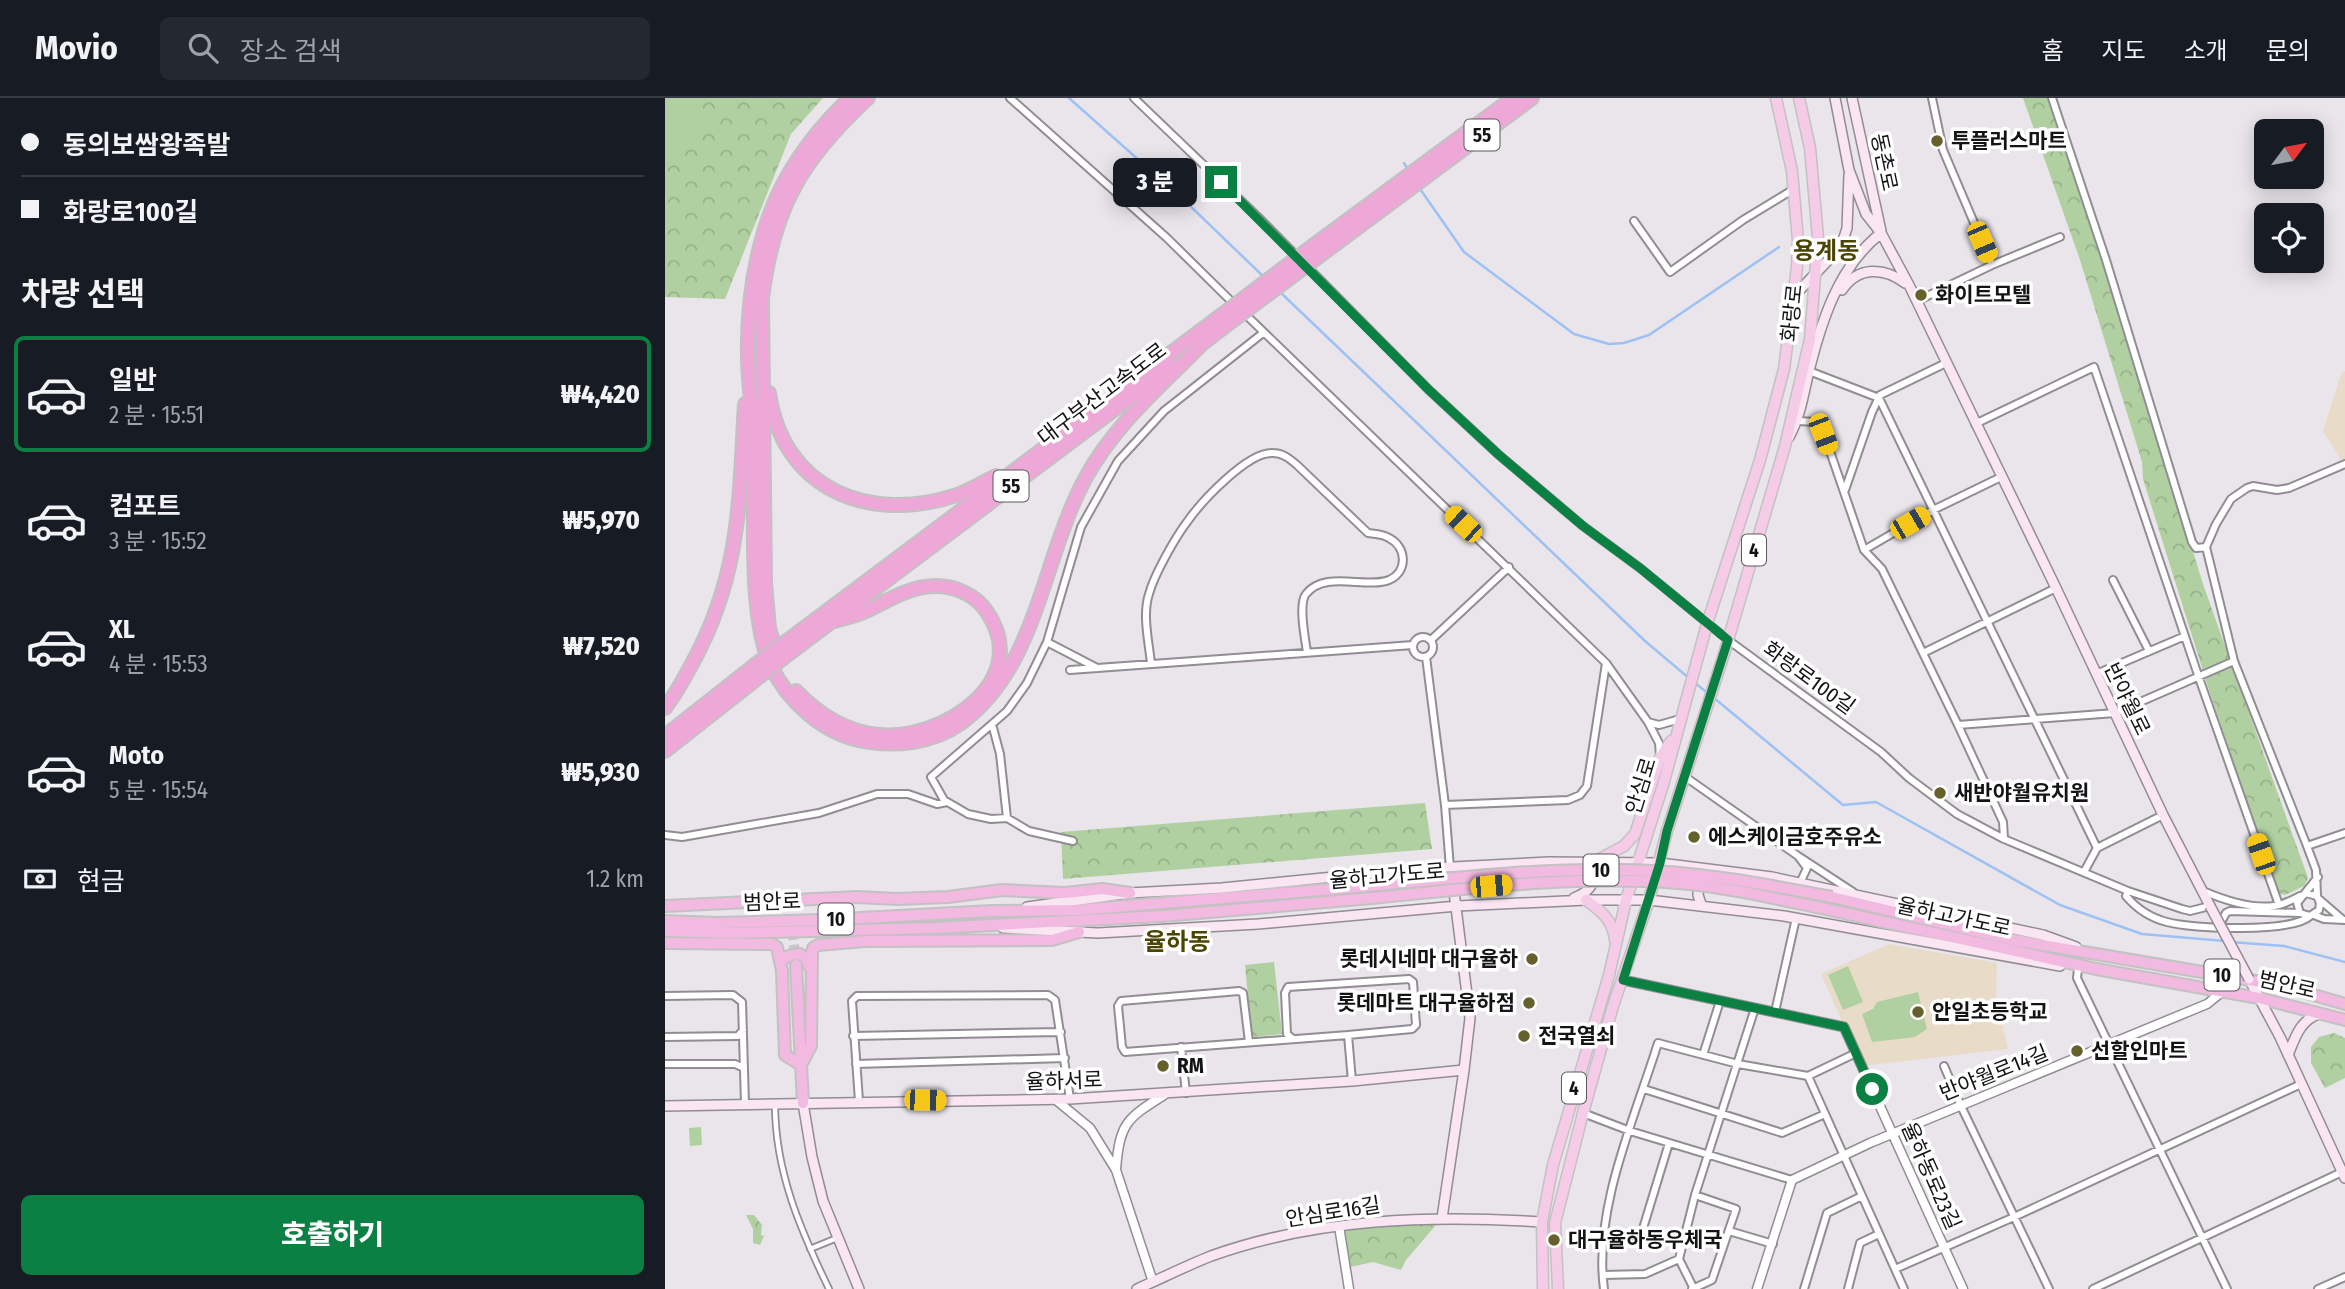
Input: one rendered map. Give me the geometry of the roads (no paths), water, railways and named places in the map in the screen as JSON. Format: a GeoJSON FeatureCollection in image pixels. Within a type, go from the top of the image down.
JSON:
{"type":"FeatureCollection","features":[{"type":"Feature","properties":{"kind":"highway"},"geometry":{"type":"LineString","coordinates":[[665,708],[711,626],[732,560],[741,492],[750,312],[755,264],[765,228],[804,146],[850,98]]}},
{"type":"Feature","properties":{"kind":"highway"},"geometry":{"type":"LineString","coordinates":[[831,622],[865,611],[909,590],[936,586],[957,589],[977,601],[991,618],[999,642],[996,670],[990,684],[963,711],[934,727],[898,735],[858,731],[839,724],[814,709],[794,689],[777,658],[769,628],[763,496],[762,299],[767,262],[787,197],[811,157],[868,98]]}},
{"type":"Feature","properties":{"kind":"highway","name":"대구부산고속도로"},"geometry":{"type":"LineString","coordinates":[[665,736],[789,647],[958,511],[1228,318],[1401,189],[1513,98]]}},
{"type":"Feature","properties":{"kind":"highway","name":"대구부산고속도로"},"geometry":{"type":"LineString","coordinates":[[1429,167],[1532,98]]}},
{"type":"Feature","properties":{"kind":"highway","name":"대구부산고속도로"},"geometry":{"type":"LineString","coordinates":[[789,647],[831,622],[1202,344],[1228,318]]}},
{"type":"Feature","properties":{"kind":"highway"},"geometry":{"type":"LineString","coordinates":[[763,341],[773,416],[786,448],[815,480],[833,492],[866,504],[902,505],[957,495],[998,475],[1087,417]]}},
{"type":"Feature","properties":{"kind":"highway"},"geometry":{"type":"LineString","coordinates":[[748,359],[754,435],[759,623],[770,665],[784,689],[801,708],[823,725],[852,739],[883,745],[923,740],[950,730],[999,687],[1023,640],[1070,510],[1086,478],[1114,433],[1202,344]]}},
{"type":"Feature","properties":{"kind":"highway","name":"대구부산고속도로"},"geometry":{"type":"LineString","coordinates":[[665,751],[757,671]]}},
{"type":"Feature","properties":{"kind":"highway","name":"율하고가도로"},"geometry":{"type":"LineString","coordinates":[[1006,911],[1078,910],[1511,874],[1626,870],[1703,874],[1832,897],[2013,940],[2098,955]]}},
{"type":"Feature","properties":{"kind":"highway","name":"율하고가도로"},"geometry":{"type":"LineString","coordinates":[[967,926],[1163,916],[1515,884],[1629,881],[1679,883],[1720,889],[1826,909],[2096,969]]}},
{"type":"Feature","properties":{"kind":"highway"},"geometry":{"type":"LineString","coordinates":[[665,906],[789,899],[948,897],[1002,890],[1065,893],[1102,889],[1130,893]]}},
{"type":"Feature","properties":{"kind":"highway"},"geometry":{"type":"LineString","coordinates":[[789,899],[791,915]]}},
{"type":"Feature","properties":{"kind":"highway","name":"범안로"},"geometry":{"type":"LineString","coordinates":[[665,921],[717,923],[823,920],[1006,911]]}},
{"type":"Feature","properties":{"kind":"highway","name":"범안로"},"geometry":{"type":"LineString","coordinates":[[665,931],[741,933],[967,926]]}},
{"type":"Feature","properties":{"kind":"highway"},"geometry":{"type":"LineString","coordinates":[[801,1065],[811,1046],[813,948],[822,944],[865,941],[1052,940],[1079,932]]}},
{"type":"Feature","properties":{"kind":"highway"},"geometry":{"type":"LineString","coordinates":[[665,943],[772,944],[780,951],[785,1055],[801,1065]]}},
{"type":"Feature","properties":{"kind":"highway"},"geometry":{"type":"LineString","coordinates":[[781,960],[800,954],[806,959],[811,970]]}},
{"type":"Feature","properties":{"kind":"highway","name":"범안로"},"geometry":{"type":"LineString","coordinates":[[2098,955],[2249,979],[2312,993],[2345,1004]]}},
{"type":"Feature","properties":{"kind":"highway"},"geometry":{"type":"LineString","coordinates":[[796,965],[803,1103]]}},
{"type":"Feature","properties":{"kind":"highway","name":"범안로"},"geometry":{"type":"LineString","coordinates":[[2096,969],[2259,998],[2345,1020]]}},
{"type":"Feature","properties":{"kind":"main road","name":"화랑로"},"geometry":{"type":"LineString","coordinates":[[1776,98],[1794,189],[1798,241],[1793,297]]}},
{"type":"Feature","properties":{"kind":"main road","name":"화랑로"},"geometry":{"type":"LineString","coordinates":[[1785,446],[1810,339],[1818,238],[1810,148],[1799,98]]}},
{"type":"Feature","properties":{"kind":"main road"},"geometry":{"type":"LineString","coordinates":[[1785,446],[1798,421],[1809,371],[1836,288],[1855,258],[1881,233],[1865,214],[1849,170],[1835,98]]}},
{"type":"Feature","properties":{"kind":"main road","name":"동촌로"},"geometry":{"type":"LineString","coordinates":[[1852,98],[1881,233]]}},
{"type":"Feature","properties":{"kind":"main road"},"geometry":{"type":"LineString","coordinates":[[1793,297],[1841,247],[1847,228],[1849,170]]}},
{"type":"Feature","properties":{"kind":"main road","name":"반야월로"},"geometry":{"type":"LineString","coordinates":[[1881,233],[1909,285],[2164,815],[2288,1055],[2344,1175]]}},
{"type":"Feature","properties":{"kind":"main road"},"geometry":{"type":"LineString","coordinates":[[1829,309],[1847,282],[1869,271],[1894,274],[1909,285]]}},
{"type":"Feature","properties":{"kind":"main road","name":"안심로"},"geometry":{"type":"LineString","coordinates":[[1543,1289],[1542,1222],[1553,1165],[1707,624],[1779,392],[1793,297]]}},
{"type":"Feature","properties":{"kind":"main road","name":"안심로"},"geometry":{"type":"LineString","coordinates":[[1558,1289],[1555,1223],[1583,1113],[1613,1006],[1649,900],[1667,831],[1724,654],[1785,446]]}},
{"type":"Feature","properties":{"kind":"main road"},"geometry":{"type":"LineString","coordinates":[[1594,862],[1624,846],[1635,834],[1660,758],[1677,732]]}},
{"type":"Feature","properties":{"kind":"main road"},"geometry":{"type":"LineString","coordinates":[[1570,901],[1585,894],[1590,888],[1596,877],[1594,862]]}},
{"type":"Feature","properties":{"kind":"main road"},"geometry":{"type":"LineString","coordinates":[[1006,911],[1130,893],[1222,888],[1450,867],[1594,862],[1660,863],[1772,877],[2043,935],[2098,955]]}},
{"type":"Feature","properties":{"kind":"main road"},"geometry":{"type":"LineString","coordinates":[[1442,1218],[1470,1018],[1450,867]]}},
{"type":"Feature","properties":{"kind":"main road"},"geometry":{"type":"LineString","coordinates":[[1701,904],[1697,882],[1712,870]]}},
{"type":"Feature","properties":{"kind":"main road"},"geometry":{"type":"LineString","coordinates":[[967,926],[1079,932],[1258,924],[1457,906],[1586,900],[1628,895],[1649,900],[1701,904],[1796,918],[2078,969],[2096,969]]}},
{"type":"Feature","properties":{"kind":"main road"},"geometry":{"type":"LineString","coordinates":[[1586,900],[1603,913],[1613,927],[1616,949]]}},
{"type":"Feature","properties":{"kind":"main road"},"geometry":{"type":"LineString","coordinates":[[2288,1055],[2299,1029],[2309,1017],[2322,1013]]}},
{"type":"Feature","properties":{"kind":"main road","name":"율하서로"},"geometry":{"type":"LineString","coordinates":[[665,1106],[1056,1100],[1164,1095],[1464,1070]]}},
{"type":"Feature","properties":{"kind":"main road"},"geometry":{"type":"LineString","coordinates":[[803,1103],[823,1200],[859,1289]]}},
{"type":"Feature","properties":{"kind":"main road","name":"안심로16길"},"geometry":{"type":"LineString","coordinates":[[1137,1289],[1210,1256],[1339,1226],[1442,1218],[1542,1222]]}},
{"type":"Feature","properties":{"kind":"street"},"geometry":{"type":"LineString","coordinates":[[1010,98],[1167,239],[1607,663],[1648,722],[1659,743],[1660,758]]}},
{"type":"Feature","properties":{"kind":"street","name":"화랑로100길"},"geometry":{"type":"LineString","coordinates":[[1134,98],[1469,427],[1583,526],[1640,568],[1728,640],[1881,752],[1938,801],[1966,820],[2004,839],[2128,891],[2190,911],[2210,906]]}},
{"type":"Feature","properties":{"kind":"street"},"geometry":{"type":"LineString","coordinates":[[1932,98],[1943,150],[1992,265]]}},
{"type":"Feature","properties":{"kind":"street"},"geometry":{"type":"LineString","coordinates":[[2052,98],[2106,260],[2192,542],[2196,548],[2206,547]]}},
{"type":"Feature","properties":{"kind":"street"},"geometry":{"type":"LineString","coordinates":[[1634,222],[1670,272],[1743,220],[1794,189]]}},
{"type":"Feature","properties":{"kind":"street"},"geometry":{"type":"LineString","coordinates":[[1916,302],[1992,265],[2060,237]]}},
{"type":"Feature","properties":{"kind":"street"},"geometry":{"type":"LineString","coordinates":[[1073,841],[1029,831],[1007,818],[991,819],[968,814],[947,802],[931,777],[1007,711],[1027,683],[1047,642],[1081,527],[1118,461],[1164,411],[1263,332]]}},
{"type":"Feature","properties":{"kind":"street"},"geometry":{"type":"LineString","coordinates":[[1845,490],[1878,398],[1946,363]]}},
{"type":"Feature","properties":{"kind":"street"},"geometry":{"type":"LineString","coordinates":[[1975,424],[2094,367],[2198,676],[2279,905]]}},
{"type":"Feature","properties":{"kind":"street"},"geometry":{"type":"LineString","coordinates":[[1809,371],[1878,398],[2097,848]]}},
{"type":"Feature","properties":{"kind":"street"},"geometry":{"type":"LineString","coordinates":[[1798,421],[1811,421],[1819,426],[1845,490],[1864,550],[1882,569],[1958,725],[2003,822],[2004,839]]}},
{"type":"Feature","properties":{"kind":"street"},"geometry":{"type":"LineString","coordinates":[[1151,664],[1146,608],[1148,596],[1187,520],[1238,467],[1260,454],[1274,453],[1285,456],[1369,534],[1380,534],[1397,543],[1402,551],[1402,568],[1387,581],[1338,582],[1317,585],[1307,592],[1302,608],[1307,652]]}},
{"type":"Feature","properties":{"kind":"street"},"geometry":{"type":"LineString","coordinates":[[2128,891],[2126,897],[2143,911],[2169,923],[2184,925],[2257,927],[2303,922],[2320,906],[2318,877],[2234,661],[2206,547],[2215,524],[2231,499],[2247,488],[2289,488],[2345,464]]}},
{"type":"Feature","properties":{"kind":"street"},"geometry":{"type":"LineString","coordinates":[[1864,550],[1933,510],[2001,477]]}},
{"type":"Feature","properties":{"kind":"street"},"geometry":{"type":"LineString","coordinates":[[1431,640],[1509,567]]}},
{"type":"Feature","properties":{"kind":"street"},"geometry":{"type":"LineString","coordinates":[[2113,580],[2149,651]]}},
{"type":"Feature","properties":{"kind":"street"},"geometry":{"type":"LineString","coordinates":[[1923,653],[2056,588]]}},
{"type":"Feature","properties":{"kind":"street"},"geometry":{"type":"LineString","coordinates":[[2096,674],[2185,636]]}},
{"type":"Feature","properties":{"kind":"street"},"geometry":{"type":"LineString","coordinates":[[1413,645],[1422,637],[1431,640]]}},
{"type":"Feature","properties":{"kind":"street"},"geometry":{"type":"LineString","coordinates":[[1431,640],[1433,649],[1426,657],[1450,867]]}},
{"type":"Feature","properties":{"kind":"street"},"geometry":{"type":"LineString","coordinates":[[1047,642],[1097,668]]}},
{"type":"Feature","properties":{"kind":"street"},"geometry":{"type":"LineString","coordinates":[[1070,670],[1413,645]]}},
{"type":"Feature","properties":{"kind":"street"},"geometry":{"type":"LineString","coordinates":[[1413,645],[1416,654],[1426,657]]}},
{"type":"Feature","properties":{"kind":"street"},"geometry":{"type":"LineString","coordinates":[[1958,725],[2115,713],[2234,661]]}},
{"type":"Feature","properties":{"kind":"street"},"geometry":{"type":"LineString","coordinates":[[1445,805],[1568,800],[1580,795],[1587,786],[1607,663]]}},
{"type":"Feature","properties":{"kind":"street"},"geometry":{"type":"LineString","coordinates":[[1648,722],[1659,725],[1681,719]]}},
{"type":"Feature","properties":{"kind":"street"},"geometry":{"type":"LineString","coordinates":[[992,724],[1000,754],[1007,818]]}},
{"type":"Feature","properties":{"kind":"street"},"geometry":{"type":"LineString","coordinates":[[1684,775],[1857,895]]}},
{"type":"Feature","properties":{"kind":"street"},"geometry":{"type":"LineString","coordinates":[[665,835],[682,837],[819,813],[877,794],[908,794],[937,804],[947,802]]}},
{"type":"Feature","properties":{"kind":"street"},"geometry":{"type":"LineString","coordinates":[[2084,872],[2097,848],[2164,815]]}},
{"type":"Feature","properties":{"kind":"street"},"geometry":{"type":"LineString","coordinates":[[2307,846],[2345,833]]}},
{"type":"Feature","properties":{"kind":"street"},"geometry":{"type":"LineString","coordinates":[[1798,856],[1807,868],[1800,883]]}},
{"type":"Feature","properties":{"kind":"street"},"geometry":{"type":"LineString","coordinates":[[2300,913],[2297,902],[2318,877]]}},
{"type":"Feature","properties":{"kind":"street"},"geometry":{"type":"LineString","coordinates":[[2203,891],[2251,905],[2279,905],[2303,894],[2318,898],[2344,920]]}},
{"type":"Feature","properties":{"kind":"street"},"geometry":{"type":"LineString","coordinates":[[2220,924],[2230,911],[2300,913],[2324,919],[2344,920]]}},
{"type":"Feature","properties":{"kind":"street"},"geometry":{"type":"LineString","coordinates":[[1775,1012],[1796,918]]}},
{"type":"Feature","properties":{"kind":"street"},"geometry":{"type":"LineString","coordinates":[[2078,969],[2077,978],[2227,1289]]}},
{"type":"Feature","properties":{"kind":"street"},"geometry":{"type":"LineString","coordinates":[[1249,1042],[1243,993],[1239,991],[1121,1001],[1118,1006],[1125,1052],[1348,1035],[1412,1029],[1416,1025],[1413,982],[1409,979],[1288,987],[1285,993],[1287,1034],[1293,1039]]}},
{"type":"Feature","properties":{"kind":"street","name":"율하동로23길"},"geometry":{"type":"LineString","coordinates":[[1623,980],[1844,1027],[1963,1289]]}},
{"type":"Feature","properties":{"kind":"street","name":"반야월로14길"},"geometry":{"type":"LineString","coordinates":[[1792,1180],[1892,1134],[2207,1004],[2222,992]]}},
{"type":"Feature","properties":{"kind":"street"},"geometry":{"type":"LineString","coordinates":[[859,1101],[852,1001],[857,996],[1048,995],[1055,1000],[1070,1099]]}},
{"type":"Feature","properties":{"kind":"street"},"geometry":{"type":"LineString","coordinates":[[665,996],[737,996],[742,1002],[745,1104]]}},
{"type":"Feature","properties":{"kind":"street"},"geometry":{"type":"LineString","coordinates":[[1703,1055],[1720,1001]]}},
{"type":"Feature","properties":{"kind":"street"},"geometry":{"type":"LineString","coordinates":[[1695,1195],[1736,1209],[1712,1280],[1693,1289],[1679,1259],[1695,1195],[1755,1008]]}},
{"type":"Feature","properties":{"kind":"street"},"geometry":{"type":"LineString","coordinates":[[665,1037],[738,1036],[743,1029]]}},
{"type":"Feature","properties":{"kind":"street"},"geometry":{"type":"LineString","coordinates":[[853,1036],[1061,1032]]}},
{"type":"Feature","properties":{"kind":"street"},"geometry":{"type":"LineString","coordinates":[[1348,1035],[1352,1081]]}},
{"type":"Feature","properties":{"kind":"street"},"geometry":{"type":"LineString","coordinates":[[1604,1289],[1604,1233],[1613,1182],[1658,1043],[1738,1064],[1808,1076],[1856,1053]]}},
{"type":"Feature","properties":{"kind":"street"},"geometry":{"type":"LineString","coordinates":[[1181,1048],[1186,1093]]}},
{"type":"Feature","properties":{"kind":"street"},"geometry":{"type":"LineString","coordinates":[[856,1064],[1065,1058]]}},
{"type":"Feature","properties":{"kind":"street"},"geometry":{"type":"LineString","coordinates":[[665,1064],[735,1064],[744,1068]]}},
{"type":"Feature","properties":{"kind":"street"},"geometry":{"type":"LineString","coordinates":[[1944,1066],[2049,1289]]}},
{"type":"Feature","properties":{"kind":"street"},"geometry":{"type":"LineString","coordinates":[[1808,1076],[1904,1289]]}},
{"type":"Feature","properties":{"kind":"street"},"geometry":{"type":"LineString","coordinates":[[1895,1269],[2301,1084]]}},
{"type":"Feature","properties":{"kind":"street"},"geometry":{"type":"LineString","coordinates":[[1644,1089],[1783,1133],[1825,1114]]}},
{"type":"Feature","properties":{"kind":"street"},"geometry":{"type":"LineString","coordinates":[[1116,1170],[1123,1128],[1134,1114],[1164,1095]]}},
{"type":"Feature","properties":{"kind":"street"},"geometry":{"type":"LineString","coordinates":[[1056,1100],[1090,1128],[1116,1170],[1153,1282]]}},
{"type":"Feature","properties":{"kind":"street"},"geometry":{"type":"LineString","coordinates":[[775,1103],[775,1131],[780,1165],[794,1210],[829,1289]]}},
{"type":"Feature","properties":{"kind":"street"},"geometry":{"type":"LineString","coordinates":[[1583,1113],[1669,1143],[1792,1180],[1757,1289]]}},
{"type":"Feature","properties":{"kind":"street"},"geometry":{"type":"LineString","coordinates":[[1604,1233],[1641,1235],[1669,1143]]}},
{"type":"Feature","properties":{"kind":"street"},"geometry":{"type":"LineString","coordinates":[[2093,1289],[2344,1175]]}},
{"type":"Feature","properties":{"kind":"street"},"geometry":{"type":"LineString","coordinates":[[1804,1289],[1827,1213],[1862,1196]]}},
{"type":"Feature","properties":{"kind":"street"},"geometry":{"type":"LineString","coordinates":[[1339,1226],[1349,1289]]}},
{"type":"Feature","properties":{"kind":"street"},"geometry":{"type":"LineString","coordinates":[[1729,1230],[1773,1244]]}},
{"type":"Feature","properties":{"kind":"street"},"geometry":{"type":"LineString","coordinates":[[1848,1289],[1860,1243],[1879,1234]]}},
{"type":"Feature","properties":{"kind":"street"},"geometry":{"type":"LineString","coordinates":[[810,1249],[838,1237]]}},
{"type":"Feature","properties":{"kind":"street"},"geometry":{"type":"LineString","coordinates":[[1603,1275],[1645,1275],[1679,1259]]}},
{"type":"Feature","properties":{"kind":"street"},"geometry":{"type":"LineString","coordinates":[[2318,1289],[2345,1277]]}},
{"type":"Feature","properties":{"kind":"waterway"},"geometry":{"type":"LineString","coordinates":[[1069,98],[1186,202],[1265,278]]}},
{"type":"Feature","properties":{"kind":"waterway"},"geometry":{"type":"LineString","coordinates":[[1404,163],[1409,171]]}},
{"type":"Feature","properties":{"kind":"waterway"},"geometry":{"type":"LineString","coordinates":[[1418,186],[1464,252],[1574,334],[1609,344],[1624,343],[1649,335],[1779,247]]}},
{"type":"Feature","properties":{"kind":"waterway"},"geometry":{"type":"LineString","coordinates":[[1280,292],[1645,641],[1690,679]]}},
{"type":"Feature","properties":{"kind":"waterway"},"geometry":{"type":"LineString","coordinates":[[1695,683],[1709,694]]}},
{"type":"Feature","properties":{"kind":"waterway"},"geometry":{"type":"LineString","coordinates":[[1714,698],[1843,805],[1876,802],[2060,905],[2142,934],[2225,941]]}},
{"type":"Feature","properties":{"kind":"waterway"},"geometry":{"type":"LineString","coordinates":[[2231,942],[2284,946],[2345,962]]}},
{"type":"Feature","properties":{"kind":"tunnel"},"geometry":{"type":"LineString","coordinates":[[791,915],[796,963]]}},
{"type":"Feature","properties":{"kind":"place","name":"투플러스마트"},"geometry":{"type":"Point","coordinates":[1937,141]}},
{"type":"Feature","properties":{"kind":"place","name":"화이트모텔"},"geometry":{"type":"Point","coordinates":[1921,295]}},
{"type":"Feature","properties":{"kind":"place","name":"새반야월유치원"},"geometry":{"type":"Point","coordinates":[1940,793]}},
{"type":"Feature","properties":{"kind":"place","name":"에스케이금호주유소"},"geometry":{"type":"Point","coordinates":[1694,837]}},
{"type":"Feature","properties":{"kind":"place","name":"롯데시네마 대구율하"},"geometry":{"type":"Point","coordinates":[1532,959]}},
{"type":"Feature","properties":{"kind":"place","name":"롯데마트 대구율하점"},"geometry":{"type":"Point","coordinates":[1529,1003]}},
{"type":"Feature","properties":{"kind":"place","name":"안일초등학교"},"geometry":{"type":"Point","coordinates":[1918,1012]}},
{"type":"Feature","properties":{"kind":"place","name":"전국열쇠"},"geometry":{"type":"Point","coordinates":[1524,1036]}},
{"type":"Feature","properties":{"kind":"place","name":"선할인마트"},"geometry":{"type":"Point","coordinates":[2077,1051]}},
{"type":"Feature","properties":{"kind":"place","name":"RM"},"geometry":{"type":"Point","coordinates":[1163,1066]}},
{"type":"Feature","properties":{"kind":"place","name":"대구율하동우체국"},"geometry":{"type":"Point","coordinates":[1554,1240]}},
{"type":"Feature","properties":{"kind":"district","name":"용계동"},"geometry":{"type":"Point","coordinates":[1826,251]}},
{"type":"Feature","properties":{"kind":"district","name":"율하동"},"geometry":{"type":"Point","coordinates":[1177,942]}}]}
